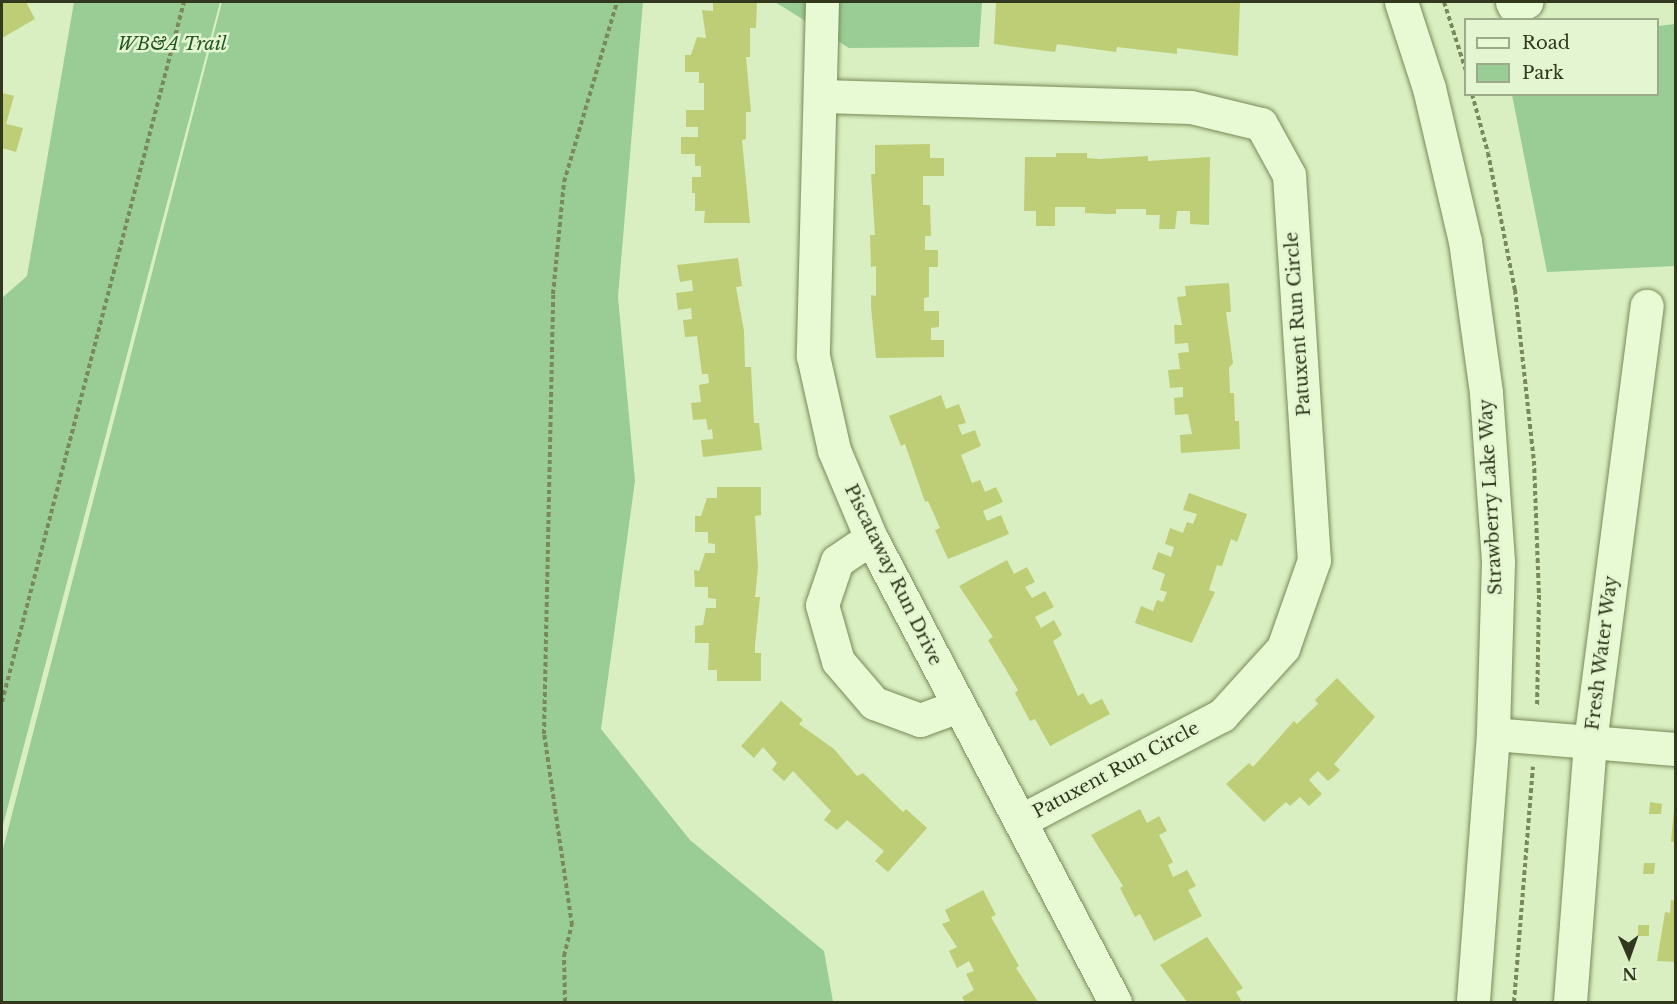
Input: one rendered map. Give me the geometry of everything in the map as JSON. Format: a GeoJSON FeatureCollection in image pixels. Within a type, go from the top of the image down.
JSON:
{"type":"FeatureCollection","features":[{"type":"Feature","properties":{"kind":"street","name":"Piscataway Run Drive"},"geometry":{"type":"LineString","coordinates":[[822,2],[822,96],[813,356],[834,450],[871,538],[1115,1002]]}},
{"type":"Feature","properties":{"kind":"street","name":"Strawberry Lake Way"},"geometry":{"type":"LineString","coordinates":[[1401,2],[1429,88],[1465,241],[1486,393],[1498,562],[1494,734],[1473,1002]]}},
{"type":"Feature","properties":{"kind":"street"},"geometry":{"type":"LineString","coordinates":[[1512,2],[1514,6],[1526,2]]}},
{"type":"Feature","properties":{"kind":"street","name":"Patuxent Run Circle"},"geometry":{"type":"LineString","coordinates":[[822,96],[1191,107],[1261,124],[1289,175],[1314,560],[1283,648],[1222,715],[1020,821]]}},
{"type":"Feature","properties":{"kind":"street","name":"Fresh Water Way"},"geometry":{"type":"LineString","coordinates":[[1570,1002],[1590,742],[1647,306]]}},
{"type":"Feature","properties":{"kind":"street"},"geometry":{"type":"LineString","coordinates":[[871,538],[837,561],[822,605],[838,662],[874,702],[920,720],[958,706]]}},
{"type":"Feature","properties":{"kind":"street"},"geometry":{"type":"LineString","coordinates":[[1494,734],[1676,749]]}},
{"type":"Feature","properties":{"kind":"path"},"geometry":{"type":"LineString","coordinates":[[2,702],[184,2]]}},
{"type":"Feature","properties":{"kind":"path"},"geometry":{"type":"LineString","coordinates":[[565,1002],[564,956],[572,925],[544,734],[553,294],[564,182],[617,2]]}},
{"type":"Feature","properties":{"kind":"path"},"geometry":{"type":"LineString","coordinates":[[1444,2],[1464,65]]}},
{"type":"Feature","properties":{"kind":"green space","name":"WB&A Trail"},"geometry":{"type":"Polygon","coordinates":[[[74,2],[220,2],[2,829],[2,298],[27,276],[74,2]]]}},
{"type":"Feature","properties":{"kind":"green space"},"geometry":{"type":"Polygon","coordinates":[[[222,2],[643,2],[618,297],[635,481],[601,729],[690,840],[824,951],[833,1002],[2,1002],[2,853],[222,2]]]}},
{"type":"Feature","properties":{"kind":"green space"},"geometry":{"type":"Polygon","coordinates":[[[775,2],[982,2],[979,47],[849,48],[775,2]]]}},
{"type":"Feature","properties":{"kind":"green space"},"geometry":{"type":"Polygon","coordinates":[[[1675,24],[1675,266],[1547,272],[1512,96],[1659,96],[1659,26],[1675,24]]]}},
{"type":"Feature","properties":{"kind":"building"},"geometry":{"type":"Polygon","coordinates":[[[2,2],[26,2],[35,19],[2,38],[2,2]]]}},
{"type":"Feature","properties":{"kind":"building"},"geometry":{"type":"Polygon","coordinates":[[[713,2],[757,2],[756,28],[750,28],[750,57],[746,57],[751,112],[746,112],[746,139],[742,140],[750,223],[704,223],[705,211],[695,211],[695,193],[692,193],[692,177],[701,177],[701,166],[695,166],[695,154],[681,154],[681,137],[698,137],[698,127],[686,127],[686,110],[704,110],[704,83],[699,83],[699,72],[685,72],[685,55],[691,55],[697,37],[706,38],[702,10],[713,11],[713,2]]]}},
{"type":"Feature","properties":{"kind":"building"},"geometry":{"type":"Polygon","coordinates":[[[996,2],[1240,2],[1238,56],[1177,48],[1177,54],[1117,47],[1116,52],[1057,44],[1055,52],[994,44],[996,2]]]}},
{"type":"Feature","properties":{"kind":"building"},"geometry":{"type":"Polygon","coordinates":[[[2,93],[14,96],[6,124],[23,128],[16,152],[2,148],[2,93]]]}},
{"type":"Feature","properties":{"kind":"building"},"geometry":{"type":"Polygon","coordinates":[[[930,144],[930,158],[944,158],[944,176],[923,176],[923,205],[930,205],[931,236],[925,236],[925,250],[938,250],[938,267],[929,267],[929,297],[924,298],[924,311],[939,311],[939,327],[931,328],[931,340],[944,340],[944,357],[876,358],[871,295],[876,296],[876,266],[871,267],[870,235],[875,235],[871,174],[875,174],[875,145],[930,144]]]}},
{"type":"Feature","properties":{"kind":"building"},"geometry":{"type":"Polygon","coordinates":[[[1056,153],[1087,153],[1087,158],[1100,159],[1148,156],[1148,161],[1210,157],[1209,225],[1190,224],[1190,211],[1177,211],[1175,229],[1159,229],[1160,215],[1146,215],[1146,209],[1116,209],[1116,214],[1107,214],[1085,213],[1085,207],[1055,207],[1055,226],[1036,226],[1036,211],[1024,211],[1025,157],[1056,157],[1056,153]]]}},
{"type":"Feature","properties":{"kind":"building"},"geometry":{"type":"Polygon","coordinates":[[[738,258],[742,286],[736,287],[744,331],[745,367],[751,367],[754,423],[759,423],[762,450],[703,457],[701,440],[713,439],[712,429],[708,430],[706,419],[693,420],[691,403],[701,402],[699,385],[709,383],[708,374],[702,374],[697,336],[685,337],[683,320],[692,319],[691,308],[678,310],[676,293],[693,291],[692,280],[680,282],[677,265],[738,258]]]}},
{"type":"Feature","properties":{"kind":"building"},"geometry":{"type":"Polygon","coordinates":[[[1229,283],[1231,312],[1226,312],[1233,363],[1229,368],[1230,393],[1234,393],[1235,421],[1239,421],[1240,449],[1181,453],[1180,435],[1192,434],[1188,414],[1175,415],[1174,398],[1183,397],[1183,387],[1170,388],[1168,370],[1180,369],[1178,353],[1189,352],[1188,343],[1175,344],[1174,325],[1182,325],[1177,297],[1186,296],[1185,286],[1229,283]]]}},
{"type":"Feature","properties":{"kind":"building"},"geometry":{"type":"Polygon","coordinates":[[[941,395],[946,409],[959,404],[966,423],[958,425],[962,435],[975,430],[981,446],[961,455],[972,483],[980,480],[985,492],[996,487],[1003,502],[983,511],[987,521],[1001,515],[1009,534],[948,559],[935,530],[940,528],[928,501],[925,502],[905,444],[901,446],[889,416],[941,395]]]}},
{"type":"Feature","properties":{"kind":"building"},"geometry":{"type":"Polygon","coordinates":[[[717,487],[761,487],[761,515],[755,516],[758,568],[755,597],[760,597],[755,653],[761,653],[761,681],[717,681],[717,670],[708,670],[709,643],[695,643],[695,626],[703,625],[706,608],[716,608],[716,599],[708,598],[708,587],[695,587],[694,570],[699,571],[705,553],[715,553],[715,544],[708,543],[708,532],[695,532],[695,516],[701,516],[707,498],[717,498],[717,487]]]}},
{"type":"Feature","properties":{"kind":"building"},"geometry":{"type":"Polygon","coordinates":[[[1189,493],[1247,514],[1237,542],[1231,539],[1222,566],[1217,565],[1209,590],[1215,592],[1192,643],[1135,623],[1141,606],[1153,611],[1157,600],[1163,602],[1167,592],[1160,590],[1165,574],[1152,569],[1158,552],[1171,557],[1174,547],[1165,544],[1170,528],[1183,533],[1187,522],[1193,524],[1197,514],[1183,510],[1189,493]]]}},
{"type":"Feature","properties":{"kind":"building"},"geometry":{"type":"Polygon","coordinates":[[[1007,560],[1014,574],[1027,567],[1035,582],[1025,587],[1032,598],[1045,591],[1054,607],[1035,617],[1041,628],[1054,620],[1062,635],[1053,641],[1078,696],[1083,693],[1090,705],[1102,699],[1110,714],[1050,746],[1035,719],[1030,721],[1015,693],[1018,690],[988,640],[993,637],[959,586],[1007,560]]]}},
{"type":"Feature","properties":{"kind":"building"},"geometry":{"type":"Polygon","coordinates":[[[1337,678],[1375,717],[1334,764],[1340,770],[1333,777],[1328,781],[1318,771],[1309,780],[1322,794],[1309,806],[1300,797],[1290,806],[1286,802],[1264,822],[1226,784],[1249,763],[1253,767],[1294,721],[1297,724],[1318,704],[1315,700],[1337,678]]]}},
{"type":"Feature","properties":{"kind":"building"},"geometry":{"type":"Polygon","coordinates":[[[781,701],[803,720],[799,724],[834,749],[857,776],[863,773],[903,812],[906,809],[927,828],[888,872],[875,861],[884,851],[847,820],[837,830],[824,820],[831,811],[793,771],[784,781],[772,770],[777,763],[763,747],[754,758],[741,746],[781,701]]]}},
{"type":"Feature","properties":{"kind":"building"},"geometry":{"type":"Polygon","coordinates":[[[1650,802],[1662,804],[1661,814],[1649,814],[1650,802]]]}},
{"type":"Feature","properties":{"kind":"building"},"geometry":{"type":"Polygon","coordinates":[[[1140,809],[1147,823],[1159,816],[1167,831],[1159,835],[1173,862],[1168,865],[1173,877],[1187,870],[1196,886],[1188,890],[1202,916],[1154,941],[1140,914],[1135,917],[1120,888],[1123,886],[1091,835],[1140,809]]]}},
{"type":"Feature","properties":{"kind":"building"},"geometry":{"type":"Polygon","coordinates":[[[1674,809],[1676,809],[1676,842],[1671,842],[1674,809]]]}},
{"type":"Feature","properties":{"kind":"building"},"geometry":{"type":"Polygon","coordinates":[[[1644,863],[1655,863],[1654,874],[1643,874],[1644,863]]]}},
{"type":"Feature","properties":{"kind":"building"},"geometry":{"type":"Polygon","coordinates":[[[983,890],[996,915],[991,917],[1019,966],[1016,968],[1038,1002],[965,1002],[962,997],[974,990],[966,974],[974,971],[969,961],[957,968],[949,951],[957,947],[942,924],[950,921],[945,910],[983,890]]]}},
{"type":"Feature","properties":{"kind":"building"},"geometry":{"type":"Polygon","coordinates":[[[1671,900],[1676,901],[1676,962],[1657,961],[1665,912],[1670,913],[1671,900]]]}},
{"type":"Feature","properties":{"kind":"building"},"geometry":{"type":"Polygon","coordinates":[[[1638,925],[1649,925],[1649,936],[1638,936],[1638,925]]]}},
{"type":"Feature","properties":{"kind":"building"},"geometry":{"type":"Polygon","coordinates":[[[1207,937],[1243,988],[1236,992],[1242,1002],[1187,1002],[1160,965],[1207,937]]]}}]}
